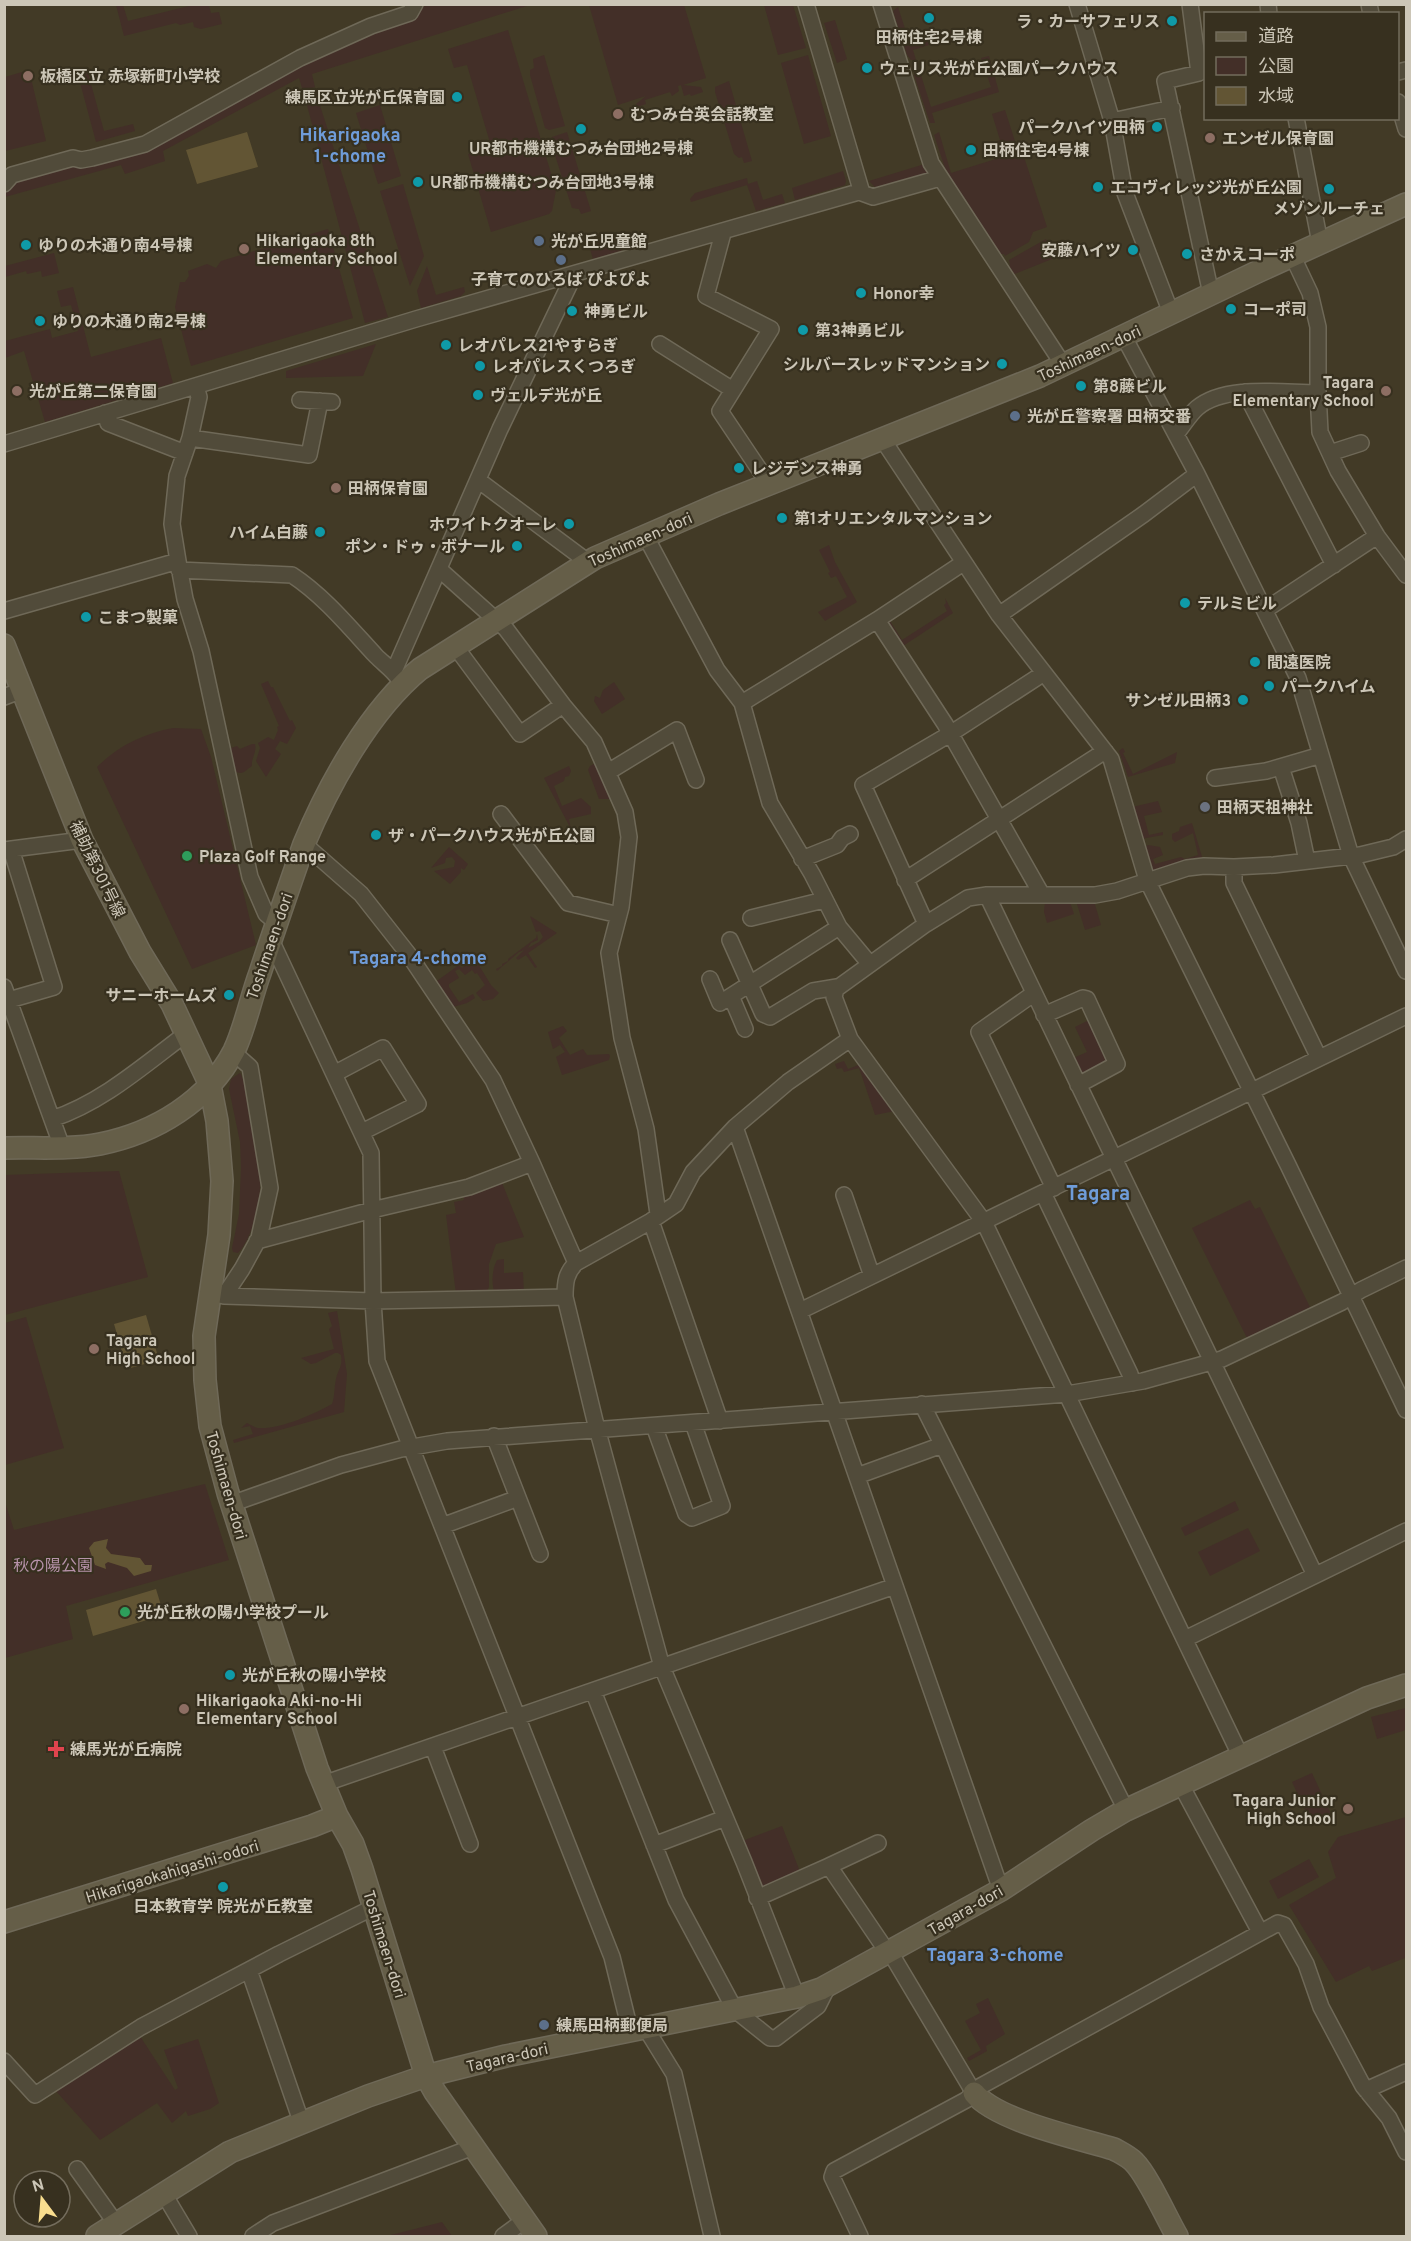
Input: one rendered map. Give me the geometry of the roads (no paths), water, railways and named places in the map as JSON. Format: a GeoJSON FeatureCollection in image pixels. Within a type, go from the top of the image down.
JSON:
{"type":"FeatureCollection","features":[{"type":"Feature","properties":{"kind":"street"},"geometry":{"type":"LineString","coordinates":[[4,184],[12,175],[73,158],[81,160],[92,158],[146,144],[300,58],[371,26],[410,13],[414,4]]}},
{"type":"Feature","properties":{"kind":"street"},"geometry":{"type":"LineString","coordinates":[[806,4],[862,191],[873,197],[940,178]]}},
{"type":"Feature","properties":{"kind":"street"},"geometry":{"type":"LineString","coordinates":[[880,4],[931,163],[1064,366]]}},
{"type":"Feature","properties":{"kind":"street"},"geometry":{"type":"LineString","coordinates":[[1077,4],[1112,121],[1125,193],[1171,313]]}},
{"type":"Feature","properties":{"kind":"street"},"geometry":{"type":"LineString","coordinates":[[1190,4],[1199,73],[1165,81],[1210,294]]}},
{"type":"Feature","properties":{"kind":"street"},"geometry":{"type":"LineString","coordinates":[[1399,105],[1407,129]]}},
{"type":"Feature","properties":{"kind":"street"},"geometry":{"type":"LineString","coordinates":[[1112,121],[1172,108]]}},
{"type":"Feature","properties":{"kind":"street"},"geometry":{"type":"LineString","coordinates":[[1296,120],[1320,243]]}},
{"type":"Feature","properties":{"kind":"street"},"geometry":{"type":"LineString","coordinates":[[4,444],[395,326],[862,191]]}},
{"type":"Feature","properties":{"kind":"street","name":"Toshimaen-dori"},"geometry":{"type":"LineString","coordinates":[[531,2228],[426,2076],[353,1844],[323,1784],[231,1504],[216,1454],[206,1400],[204,1359],[217,1295],[222,1181],[219,1132],[210,1084],[234,1052],[317,811],[339,771],[388,699],[398,677],[455,646],[588,562],[645,535],[1064,366],[1292,255],[1407,204]]}},
{"type":"Feature","properties":{"kind":"street"},"geometry":{"type":"LineString","coordinates":[[723,233],[706,296],[771,329],[720,411],[769,484]]}},
{"type":"Feature","properties":{"kind":"street"},"geometry":{"type":"LineString","coordinates":[[1292,255],[1310,293],[1318,327],[1320,432],[1338,471],[1377,536],[1407,575]]}},
{"type":"Feature","properties":{"kind":"street"},"geometry":{"type":"LineString","coordinates":[[4,611],[178,566],[292,575],[306,584],[324,601],[398,677],[439,569],[574,274]]}},
{"type":"Feature","properties":{"kind":"street"},"geometry":{"type":"LineString","coordinates":[[1124,337],[1197,474],[1298,678],[1351,856],[1407,970]]}},
{"type":"Feature","properties":{"kind":"street"},"geometry":{"type":"LineString","coordinates":[[660,344],[733,390]]}},
{"type":"Feature","properties":{"kind":"street"},"geometry":{"type":"LineString","coordinates":[[196,386],[199,397],[186,453],[177,477],[172,524],[178,566],[185,599],[201,651],[250,877],[334,1074],[371,1153],[373,1300],[377,1361],[638,2028],[673,2071],[712,2236]]}},
{"type":"Feature","properties":{"kind":"street"},"geometry":{"type":"LineString","coordinates":[[1176,434],[1197,408],[1213,399],[1245,392],[1318,393]]}},
{"type":"Feature","properties":{"kind":"street"},"geometry":{"type":"LineString","coordinates":[[1245,392],[1334,565]]}},
{"type":"Feature","properties":{"kind":"street"},"geometry":{"type":"LineString","coordinates":[[190,438],[309,455],[326,401],[300,400]]}},
{"type":"Feature","properties":{"kind":"street"},"geometry":{"type":"LineString","coordinates":[[105,413],[108,423],[186,453]]}},
{"type":"Feature","properties":{"kind":"street"},"geometry":{"type":"LineString","coordinates":[[883,440],[999,615],[1111,759],[1147,880],[1407,1410]]}},
{"type":"Feature","properties":{"kind":"street"},"geometry":{"type":"LineString","coordinates":[[1330,453],[1361,443]]}},
{"type":"Feature","properties":{"kind":"street"},"geometry":{"type":"LineString","coordinates":[[999,615],[1144,514],[1197,474]]}},
{"type":"Feature","properties":{"kind":"street"},"geometry":{"type":"LineString","coordinates":[[478,480],[588,562]]}},
{"type":"Feature","properties":{"kind":"street"},"geometry":{"type":"LineString","coordinates":[[645,535],[711,660],[742,703],[768,797],[839,927],[869,963]]}},
{"type":"Feature","properties":{"kind":"street"},"geometry":{"type":"LineString","coordinates":[[1265,610],[1377,536]]}},
{"type":"Feature","properties":{"kind":"street"},"geometry":{"type":"LineString","coordinates":[[742,703],[877,620],[963,562]]}},
{"type":"Feature","properties":{"kind":"street"},"geometry":{"type":"LineString","coordinates":[[439,569],[497,620],[562,705],[594,742],[625,812],[629,837],[619,915],[609,949],[609,959],[622,1038],[646,1129],[654,1218],[720,1421]]}},
{"type":"Feature","properties":{"kind":"street"},"geometry":{"type":"LineString","coordinates":[[877,620],[950,734],[1042,895]]}},
{"type":"Feature","properties":{"kind":"street","name":"補助第301号線"},"geometry":{"type":"LineString","coordinates":[[4,645],[13,694],[114,904],[187,1033],[210,1084]]}},
{"type":"Feature","properties":{"kind":"street"},"geometry":{"type":"LineString","coordinates":[[455,646],[520,734],[562,705]]}},
{"type":"Feature","properties":{"kind":"street"},"geometry":{"type":"LineString","coordinates":[[926,924],[863,785],[950,734],[1044,673]]}},
{"type":"Feature","properties":{"kind":"street"},"geometry":{"type":"LineString","coordinates":[[608,772],[677,730],[696,780]]}},
{"type":"Feature","properties":{"kind":"street"},"geometry":{"type":"LineString","coordinates":[[905,880],[1105,751]]}},
{"type":"Feature","properties":{"kind":"street"},"geometry":{"type":"LineString","coordinates":[[1215,778],[1266,771],[1321,755]]}},
{"type":"Feature","properties":{"kind":"street"},"geometry":{"type":"LineString","coordinates":[[1281,766],[1299,823],[1307,861]]}},
{"type":"Feature","properties":{"kind":"street"},"geometry":{"type":"LineString","coordinates":[[501,814],[568,903],[619,915]]}},
{"type":"Feature","properties":{"kind":"street"},"geometry":{"type":"LineString","coordinates":[[802,859],[837,845],[842,838],[850,834]]}},
{"type":"Feature","properties":{"kind":"street"},"geometry":{"type":"LineString","coordinates":[[730,940],[763,1014],[770,1017],[813,991],[837,987],[926,924],[968,898],[987,895],[1101,894],[1196,867],[1234,867],[1351,856],[1393,847],[1407,839]]}},
{"type":"Feature","properties":{"kind":"street"},"geometry":{"type":"LineString","coordinates":[[62,1147],[7,993],[54,987],[8,849],[82,840]]}},
{"type":"Feature","properties":{"kind":"street"},"geometry":{"type":"LineString","coordinates":[[304,844],[361,894],[409,955],[493,1080],[576,1263]]}},
{"type":"Feature","properties":{"kind":"street"},"geometry":{"type":"LineString","coordinates":[[1234,867],[1234,883],[1319,1058]]}},
{"type":"Feature","properties":{"kind":"street"},"geometry":{"type":"LineString","coordinates":[[987,895],[1315,1575]]}},
{"type":"Feature","properties":{"kind":"street"},"geometry":{"type":"LineString","coordinates":[[751,918],[824,900]]}},
{"type":"Feature","properties":{"kind":"street"},"geometry":{"type":"LineString","coordinates":[[710,979],[720,1003],[839,927]]}},
{"type":"Feature","properties":{"kind":"street"},"geometry":{"type":"LineString","coordinates":[[837,987],[834,998],[850,1039],[984,1222],[1242,1757]]}},
{"type":"Feature","properties":{"kind":"street"},"geometry":{"type":"LineString","coordinates":[[1034,994],[979,1032],[1133,1383]]}},
{"type":"Feature","properties":{"kind":"street"},"geometry":{"type":"LineString","coordinates":[[732,996],[745,1029]]}},
{"type":"Feature","properties":{"kind":"street"},"geometry":{"type":"LineString","coordinates":[[1044,1015],[1083,998],[1087,999],[1117,1064],[1078,1085]]}},
{"type":"Feature","properties":{"kind":"street"},"geometry":{"type":"LineString","coordinates":[[800,1311],[1407,1016]]}},
{"type":"Feature","properties":{"kind":"street"},"geometry":{"type":"LineString","coordinates":[[52,1119],[70,1113],[105,1093],[187,1033]]}},
{"type":"Feature","properties":{"kind":"street"},"geometry":{"type":"LineString","coordinates":[[797,1998],[662,1666],[597,1429],[565,1297],[568,1271],[576,1263],[676,1204],[693,1172],[735,1127],[788,1082],[850,1039]]}},
{"type":"Feature","properties":{"kind":"street"},"geometry":{"type":"LineString","coordinates":[[334,1074],[383,1048],[418,1104],[362,1132]]}},
{"type":"Feature","properties":{"kind":"street"},"geometry":{"type":"LineString","coordinates":[[217,1295],[242,1269],[257,1241],[270,1188],[250,1067],[234,1052]]}},
{"type":"Feature","properties":{"kind":"street"},"geometry":{"type":"LineString","coordinates":[[4,1148],[100,1144],[151,1127],[172,1116],[194,1101],[210,1084]]}},
{"type":"Feature","properties":{"kind":"street"},"geometry":{"type":"LineString","coordinates":[[735,1127],[1001,1890]]}},
{"type":"Feature","properties":{"kind":"street"},"geometry":{"type":"LineString","coordinates":[[257,1241],[469,1187],[532,1163]]}},
{"type":"Feature","properties":{"kind":"street"},"geometry":{"type":"LineString","coordinates":[[844,1195],[872,1276]]}},
{"type":"Feature","properties":{"kind":"street"},"geometry":{"type":"LineString","coordinates":[[231,1504],[342,1465],[410,1447],[447,1441],[1067,1394],[1133,1383],[1222,1359],[1407,1268]]}},
{"type":"Feature","properties":{"kind":"street"},"geometry":{"type":"LineString","coordinates":[[217,1295],[373,1300],[565,1297]]}},
{"type":"Feature","properties":{"kind":"street"},"geometry":{"type":"LineString","coordinates":[[922,1404],[1126,1810]]}},
{"type":"Feature","properties":{"kind":"street"},"geometry":{"type":"LineString","coordinates":[[654,1426],[686,1514],[692,1518],[722,1506],[693,1423]]}},
{"type":"Feature","properties":{"kind":"street"},"geometry":{"type":"LineString","coordinates":[[494,1436],[540,1554]]}},
{"type":"Feature","properties":{"kind":"street"},"geometry":{"type":"LineString","coordinates":[[857,1476],[942,1445]]}},
{"type":"Feature","properties":{"kind":"street"},"geometry":{"type":"LineString","coordinates":[[442,1526],[518,1498]]}},
{"type":"Feature","properties":{"kind":"street"},"geometry":{"type":"LineString","coordinates":[[1185,1639],[1407,1531]]}},
{"type":"Feature","properties":{"kind":"street"},"geometry":{"type":"LineString","coordinates":[[323,1784],[895,1586]]}},
{"type":"Feature","properties":{"kind":"street","name":"Tagara-dori"},"geometry":{"type":"LineString","coordinates":[[112,2231],[164,2193],[230,2152],[362,2098],[426,2076],[506,2056],[638,2028],[797,1998],[828,1986],[1001,1890],[1126,1810],[1367,1698],[1407,1685]]}},
{"type":"Feature","properties":{"kind":"street"},"geometry":{"type":"LineString","coordinates":[[592,1691],[676,1900],[735,2010],[770,2038],[776,2038],[818,2006],[828,1986]]}},
{"type":"Feature","properties":{"kind":"street"},"geometry":{"type":"LineString","coordinates":[[433,1747],[470,1844]]}},
{"type":"Feature","properties":{"kind":"street"},"geometry":{"type":"LineString","coordinates":[[1181,1785],[1260,1932]]}},
{"type":"Feature","properties":{"kind":"street","name":"Hikarigaokahigashi-odori"},"geometry":{"type":"LineString","coordinates":[[4,1922],[144,1880],[338,1816]]}},
{"type":"Feature","properties":{"kind":"street"},"geometry":{"type":"LineString","coordinates":[[654,1845],[725,1818]]}},
{"type":"Feature","properties":{"kind":"street"},"geometry":{"type":"LineString","coordinates":[[757,1898],[878,1843]]}},
{"type":"Feature","properties":{"kind":"street"},"geometry":{"type":"LineString","coordinates":[[830,1866],[889,1953],[974,2093],[1009,2117],[1114,2149],[1135,2162],[1177,2236]]}},
{"type":"Feature","properties":{"kind":"street"},"geometry":{"type":"LineString","coordinates":[[4,2061],[35,2095],[141,2027],[374,1907]]}},
{"type":"Feature","properties":{"kind":"street"},"geometry":{"type":"LineString","coordinates":[[860,2236],[832,2177],[834,2171],[966,2100],[981,2086],[1278,1923],[1284,1925],[1306,1964],[1321,2007],[1366,2090],[1389,2118],[1407,2152]]}},
{"type":"Feature","properties":{"kind":"street"},"geometry":{"type":"LineString","coordinates":[[249,1970],[302,2124]]}},
{"type":"Feature","properties":{"kind":"street"},"geometry":{"type":"LineString","coordinates":[[1366,2090],[1407,2072]]}},
{"type":"Feature","properties":{"kind":"street"},"geometry":{"type":"LineString","coordinates":[[253,2236],[273,2223],[473,2147]]}},
{"type":"Feature","properties":{"kind":"street"},"geometry":{"type":"LineString","coordinates":[[77,2169],[112,2231]]}},
{"type":"Feature","properties":{"kind":"street"},"geometry":{"type":"LineString","coordinates":[[164,2193],[189,2236]]}},
{"type":"Feature","properties":{"kind":"street"},"geometry":{"type":"LineString","coordinates":[[503,2236],[531,2228]]}},
{"type":"Feature","properties":{"kind":"water"},"geometry":{"type":"Polygon","coordinates":[[[247,132],[258,167],[197,184],[186,150],[247,132]]]}},
{"type":"Feature","properties":{"kind":"water"},"geometry":{"type":"Polygon","coordinates":[[[146,1315],[159,1360],[127,1369],[114,1324],[146,1315]]]}},
{"type":"Feature","properties":{"kind":"water"},"geometry":{"type":"Polygon","coordinates":[[[108,1539],[106,1548],[111,1554],[140,1558],[145,1565],[152,1565],[151,1571],[134,1576],[127,1568],[108,1562],[105,1564],[106,1569],[95,1565],[89,1548],[94,1542],[108,1539]]]}},
{"type":"Feature","properties":{"kind":"water","name":"光が丘秋の陽小学校プール"},"geometry":{"type":"Polygon","coordinates":[[[156,1589],[164,1615],[93,1636],[86,1610],[156,1589]]]}},
{"type":"Feature","properties":{"kind":"place","name":"田柄住宅2号棟"},"geometry":{"type":"Point","coordinates":[929,18]}},
{"type":"Feature","properties":{"kind":"place","name":"ラ・カーサフェリス"},"geometry":{"type":"Point","coordinates":[1172,21]}},
{"type":"Feature","properties":{"kind":"place","name":"ウェリス光が丘公園パークハウス"},"geometry":{"type":"Point","coordinates":[867,68]}},
{"type":"Feature","properties":{"kind":"place","name":"板橋区立 赤塚新町小学校"},"geometry":{"type":"Point","coordinates":[28,76]}},
{"type":"Feature","properties":{"kind":"place","name":"練馬区立光が丘保育園"},"geometry":{"type":"Point","coordinates":[457,97]}},
{"type":"Feature","properties":{"kind":"place","name":"むつみ台英会話教室"},"geometry":{"type":"Point","coordinates":[618,114]}},
{"type":"Feature","properties":{"kind":"place","name":"パークハイツ田柄"},"geometry":{"type":"Point","coordinates":[1157,127]}},
{"type":"Feature","properties":{"kind":"place","name":"UR都市機構むつみ台団地2号棟"},"geometry":{"type":"Point","coordinates":[581,129]}},
{"type":"Feature","properties":{"kind":"place","name":"エンゼル保育園"},"geometry":{"type":"Point","coordinates":[1210,138]}},
{"type":"Feature","properties":{"kind":"place","name":"田柄住宅4号棟"},"geometry":{"type":"Point","coordinates":[971,150]}},
{"type":"Feature","properties":{"kind":"place","name":"UR都市機構むつみ台団地3号棟"},"geometry":{"type":"Point","coordinates":[418,182]}},
{"type":"Feature","properties":{"kind":"place","name":"エコヴィレッジ光が丘公園"},"geometry":{"type":"Point","coordinates":[1098,187]}},
{"type":"Feature","properties":{"kind":"place","name":"メゾンルーチェ"},"geometry":{"type":"Point","coordinates":[1329,189]}},
{"type":"Feature","properties":{"kind":"place","name":"光が丘児童館"},"geometry":{"type":"Point","coordinates":[539,241]}},
{"type":"Feature","properties":{"kind":"place","name":"ゆりの木通り南4号棟"},"geometry":{"type":"Point","coordinates":[26,245]}},
{"type":"Feature","properties":{"kind":"place","name":"Hikarigaoka 8th Elementary School"},"geometry":{"type":"Point","coordinates":[244,249]}},
{"type":"Feature","properties":{"kind":"place","name":"安藤ハイツ"},"geometry":{"type":"Point","coordinates":[1133,250]}},
{"type":"Feature","properties":{"kind":"place","name":"さかえコーポ"},"geometry":{"type":"Point","coordinates":[1187,254]}},
{"type":"Feature","properties":{"kind":"place","name":"子育てのひろば ぴよぴよ"},"geometry":{"type":"Point","coordinates":[561,260]}},
{"type":"Feature","properties":{"kind":"place","name":"Honor幸"},"geometry":{"type":"Point","coordinates":[861,293]}},
{"type":"Feature","properties":{"kind":"place","name":"コーポ司"},"geometry":{"type":"Point","coordinates":[1231,309]}},
{"type":"Feature","properties":{"kind":"place","name":"神勇ビル"},"geometry":{"type":"Point","coordinates":[572,311]}},
{"type":"Feature","properties":{"kind":"place","name":"ゆりの木通り南2号棟"},"geometry":{"type":"Point","coordinates":[40,321]}},
{"type":"Feature","properties":{"kind":"place","name":"第3神勇ビル"},"geometry":{"type":"Point","coordinates":[803,330]}},
{"type":"Feature","properties":{"kind":"place","name":"レオパレス21やすらぎ"},"geometry":{"type":"Point","coordinates":[446,345]}},
{"type":"Feature","properties":{"kind":"place","name":"シルバースレッドマンション"},"geometry":{"type":"Point","coordinates":[1002,364]}},
{"type":"Feature","properties":{"kind":"place","name":"レオパレスくつろぎ"},"geometry":{"type":"Point","coordinates":[480,366]}},
{"type":"Feature","properties":{"kind":"place","name":"第8藤ビル"},"geometry":{"type":"Point","coordinates":[1081,386]}},
{"type":"Feature","properties":{"kind":"place","name":"光が丘第二保育園"},"geometry":{"type":"Point","coordinates":[17,391]}},
{"type":"Feature","properties":{"kind":"place","name":"Tagara Elementary School"},"geometry":{"type":"Point","coordinates":[1386,391]}},
{"type":"Feature","properties":{"kind":"place","name":"ヴェルデ光が丘"},"geometry":{"type":"Point","coordinates":[478,395]}},
{"type":"Feature","properties":{"kind":"place","name":"光が丘警察署 田柄交番"},"geometry":{"type":"Point","coordinates":[1015,416]}},
{"type":"Feature","properties":{"kind":"place","name":"レジデンス神勇"},"geometry":{"type":"Point","coordinates":[739,468]}},
{"type":"Feature","properties":{"kind":"place","name":"田柄保育園"},"geometry":{"type":"Point","coordinates":[336,488]}},
{"type":"Feature","properties":{"kind":"place","name":"第1オリエンタルマンション"},"geometry":{"type":"Point","coordinates":[782,518]}},
{"type":"Feature","properties":{"kind":"place","name":"ホワイトクオーレ"},"geometry":{"type":"Point","coordinates":[569,524]}},
{"type":"Feature","properties":{"kind":"place","name":"ハイム白藤"},"geometry":{"type":"Point","coordinates":[320,532]}},
{"type":"Feature","properties":{"kind":"place","name":"ポン・ドゥ・ボナール"},"geometry":{"type":"Point","coordinates":[517,546]}},
{"type":"Feature","properties":{"kind":"place","name":"テルミビル"},"geometry":{"type":"Point","coordinates":[1185,603]}},
{"type":"Feature","properties":{"kind":"place","name":"こまつ製菓"},"geometry":{"type":"Point","coordinates":[86,617]}},
{"type":"Feature","properties":{"kind":"place","name":"間遠医院"},"geometry":{"type":"Point","coordinates":[1255,662]}},
{"type":"Feature","properties":{"kind":"place","name":"パークハイム"},"geometry":{"type":"Point","coordinates":[1269,686]}},
{"type":"Feature","properties":{"kind":"place","name":"サンゼル田柄3"},"geometry":{"type":"Point","coordinates":[1243,700]}},
{"type":"Feature","properties":{"kind":"place","name":"田柄天祖神社"},"geometry":{"type":"Point","coordinates":[1205,807]}},
{"type":"Feature","properties":{"kind":"place","name":"ザ・パークハウス光が丘公園"},"geometry":{"type":"Point","coordinates":[376,835]}},
{"type":"Feature","properties":{"kind":"place","name":"Plaza Golf Range"},"geometry":{"type":"Point","coordinates":[187,856]}},
{"type":"Feature","properties":{"kind":"place","name":"サニーホームズ"},"geometry":{"type":"Point","coordinates":[229,995]}},
{"type":"Feature","properties":{"kind":"place","name":"Tagara High School"},"geometry":{"type":"Point","coordinates":[94,1349]}},
{"type":"Feature","properties":{"kind":"place","name":"光が丘秋の陽小学校プール"},"geometry":{"type":"Point","coordinates":[125,1612]}},
{"type":"Feature","properties":{"kind":"place","name":"光が丘秋の陽小学校"},"geometry":{"type":"Point","coordinates":[230,1675]}},
{"type":"Feature","properties":{"kind":"place","name":"Hikarigaoka Aki-no-Hi Elementary School"},"geometry":{"type":"Point","coordinates":[184,1709]}},
{"type":"Feature","properties":{"kind":"place","name":"練馬光が丘病院"},"geometry":{"type":"Point","coordinates":[56,1749]}},
{"type":"Feature","properties":{"kind":"place","name":"Tagara Junior High School"},"geometry":{"type":"Point","coordinates":[1348,1809]}},
{"type":"Feature","properties":{"kind":"place","name":"日本教育学 院光が丘教室"},"geometry":{"type":"Point","coordinates":[223,1887]}},
{"type":"Feature","properties":{"kind":"place","name":"練馬田柄郵便局"},"geometry":{"type":"Point","coordinates":[544,2025]}},
{"type":"Feature","properties":{"kind":"district","name":"Hikarigaoka 1-chome"},"geometry":{"type":"Point","coordinates":[350,145]}},
{"type":"Feature","properties":{"kind":"district","name":"Tagara 4-chome"},"geometry":{"type":"Point","coordinates":[418,958]}},
{"type":"Feature","properties":{"kind":"district","name":"Tagara"},"geometry":{"type":"Point","coordinates":[1098,1193]}},
{"type":"Feature","properties":{"kind":"district","name":"Tagara 3-chome"},"geometry":{"type":"Point","coordinates":[995,1955]}},
{"type":"Feature","properties":{"kind":"park label","name":"秋の陽公園"},"geometry":{"type":"Point","coordinates":[53,1565]}}]}
